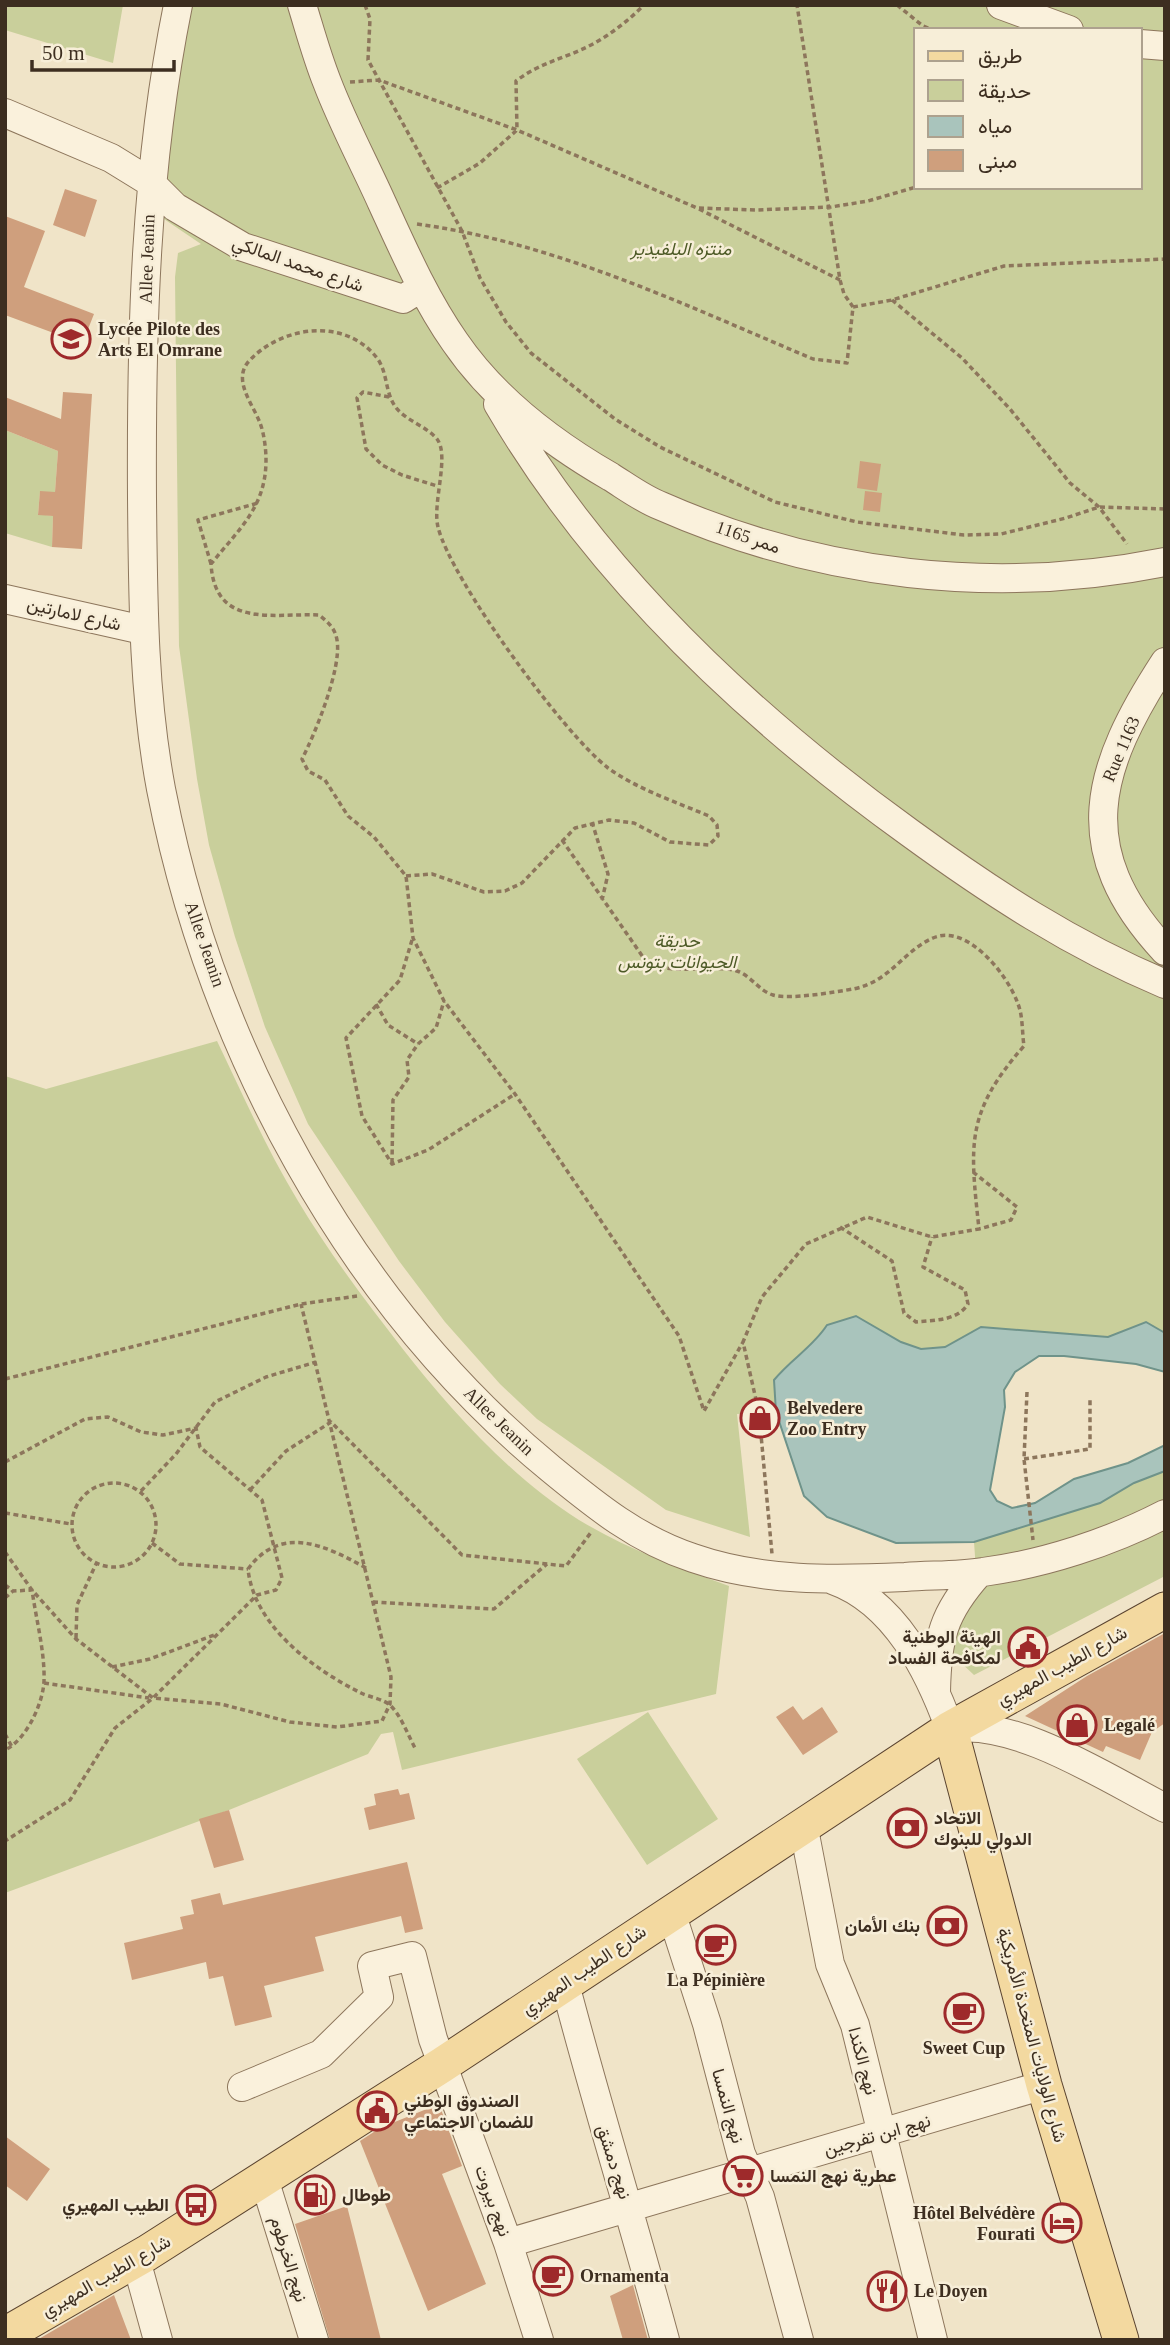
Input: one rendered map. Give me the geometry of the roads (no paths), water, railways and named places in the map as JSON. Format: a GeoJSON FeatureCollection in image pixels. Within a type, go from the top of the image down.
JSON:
{"type":"FeatureCollection","features":[{"type":"Feature","properties":{"kind":"main road","name":"شارع الطيب المهيري"},"geometry":{"type":"LineString","coordinates":[[23,2332],[442,2065],[950,1729],[1165,1610]]}},
{"type":"Feature","properties":{"kind":"main road","name":"شارع الولايات المتحدة الأمريكية"},"geometry":{"type":"LineString","coordinates":[[950,1729],[1044,2085],[1121,2340]]}},
{"type":"Feature","properties":{"kind":"street","name":"Allee Jeanin"},"geometry":{"type":"LineString","coordinates":[[178,5],[150,181],[142,442],[143,630],[160,782],[170,834],[196,924],[237,1035],[284,1135],[317,1193],[381,1292],[415,1335],[513,1438],[605,1514],[647,1539],[692,1558],[774,1576],[833,1580],[979,1573],[1047,1558],[1165,1514]]}},
{"type":"Feature","properties":{"kind":"street","name":"ممر 1165"},"geometry":{"type":"LineString","coordinates":[[302,5],[327,83],[422,287],[455,343],[497,392],[537,428],[581,460],[659,506],[816,559],[870,570],[967,579],[1053,577],[1165,562]]}},
{"type":"Feature","properties":{"kind":"street"},"geometry":{"type":"LineString","coordinates":[[1001,5],[1064,28]]}},
{"type":"Feature","properties":{"kind":"street"},"geometry":{"type":"LineString","coordinates":[[1142,44],[1165,47]]}},
{"type":"Feature","properties":{"kind":"street","name":"شارع محمد المالكي"},"geometry":{"type":"LineString","coordinates":[[5,113],[111,158],[150,181],[175,208],[243,247],[403,299],[422,287]]}},
{"type":"Feature","properties":{"kind":"street"},"geometry":{"type":"LineString","coordinates":[[111,158],[144,149],[156,142]]}},
{"type":"Feature","properties":{"kind":"street"},"geometry":{"type":"LineString","coordinates":[[479,371],[526,451],[615,567],[745,702],[853,792],[984,887],[1073,941],[1165,984]]}},
{"type":"Feature","properties":{"kind":"street","name":"شارع لامارتين"},"geometry":{"type":"LineString","coordinates":[[5,598],[143,630]]}},
{"type":"Feature","properties":{"kind":"street","name":"Rue 1163"},"geometry":{"type":"LineString","coordinates":[[1165,662],[1126,729],[1111,766],[1102,794],[1101,828],[1108,858],[1133,910],[1165,951]]}},
{"type":"Feature","properties":{"kind":"street"},"geometry":{"type":"LineString","coordinates":[[936,1692],[937,1657],[943,1623],[953,1604],[979,1573]]}},
{"type":"Feature","properties":{"kind":"street"},"geometry":{"type":"LineString","coordinates":[[833,1580],[857,1591],[893,1621],[936,1692],[950,1729],[965,1726],[1000,1730],[1034,1742],[1165,1808]]}},
{"type":"Feature","properties":{"kind":"street","name":"نهج الكندا"},"geometry":{"type":"LineString","coordinates":[[803,1824],[830,1964],[855,2025],[933,2340]]}},
{"type":"Feature","properties":{"kind":"street","name":"نهج النمسا"},"geometry":{"type":"LineString","coordinates":[[671,1912],[707,2024],[734,2130],[750,2171],[799,2340]]}},
{"type":"Feature","properties":{"kind":"street","name":"نهج بيروت"},"geometry":{"type":"LineString","coordinates":[[242,2087],[321,2054],[379,1997],[372,1966],[412,1956],[442,2065],[508,2243],[539,2340]]}},
{"type":"Feature","properties":{"kind":"street","name":"نهج دمشق"},"geometry":{"type":"LineString","coordinates":[[565,1983],[603,2126],[666,2340]]}},
{"type":"Feature","properties":{"kind":"street","name":"نهج ابن تفرجين"},"geometry":{"type":"LineString","coordinates":[[508,2243],[1044,2085]]}},
{"type":"Feature","properties":{"kind":"street","name":"نهج الخرطوم"},"geometry":{"type":"LineString","coordinates":[[264,2179],[314,2340]]}},
{"type":"Feature","properties":{"kind":"street"},"geometry":{"type":"LineString","coordinates":[[136,2260],[158,2340]]}},
{"type":"Feature","properties":{"kind":"water"},"geometry":{"type":"Polygon","coordinates":[[[856,1316],[901,1342],[921,1349],[945,1347],[981,1327],[1108,1337],[1146,1322],[1165,1333],[1165,1372],[1136,1364],[1039,1356],[1015,1372],[1004,1390],[1005,1407],[990,1490],[997,1501],[1012,1508],[1035,1503],[1074,1479],[1128,1463],[1165,1445],[1165,1471],[1134,1483],[1100,1503],[974,1542],[896,1543],[827,1517],[804,1496],[776,1412],[774,1380],[827,1325],[856,1316]]]}},
{"type":"Feature","properties":{"kind":"place","name":"Lycée Pilote des Arts El Omrane"},"geometry":{"type":"Point","coordinates":[71,339]}},
{"type":"Feature","properties":{"kind":"place","name":"Belvedere Zoo Entry"},"geometry":{"type":"Point","coordinates":[760,1418]}},
{"type":"Feature","properties":{"kind":"place","name":"الهيئة الوطنية لمكافحة الفساد"},"geometry":{"type":"Point","coordinates":[1028,1647]}},
{"type":"Feature","properties":{"kind":"place","name":"Legalé"},"geometry":{"type":"Point","coordinates":[1077,1725]}},
{"type":"Feature","properties":{"kind":"place","name":"الاتحاد الدولي للبنوك"},"geometry":{"type":"Point","coordinates":[907,1828]}},
{"type":"Feature","properties":{"kind":"place","name":"بنك الأمان"},"geometry":{"type":"Point","coordinates":[947,1926]}},
{"type":"Feature","properties":{"kind":"place","name":"La Pépinière"},"geometry":{"type":"Point","coordinates":[716,1945]}},
{"type":"Feature","properties":{"kind":"place","name":"Sweet Cup"},"geometry":{"type":"Point","coordinates":[964,2013]}},
{"type":"Feature","properties":{"kind":"place","name":"الصندوق الوطني للضمان الاجتماعي"},"geometry":{"type":"Point","coordinates":[377,2111]}},
{"type":"Feature","properties":{"kind":"place","name":"عطرية نهج النمسا"},"geometry":{"type":"Point","coordinates":[743,2176]}},
{"type":"Feature","properties":{"kind":"place","name":"طوطال"},"geometry":{"type":"Point","coordinates":[315,2195]}},
{"type":"Feature","properties":{"kind":"place","name":"الطيب المهيري"},"geometry":{"type":"Point","coordinates":[196,2205]}},
{"type":"Feature","properties":{"kind":"place","name":"Hôtel Belvédère Fourati"},"geometry":{"type":"Point","coordinates":[1062,2223]}},
{"type":"Feature","properties":{"kind":"place","name":"Ornamenta"},"geometry":{"type":"Point","coordinates":[553,2276]}},
{"type":"Feature","properties":{"kind":"place","name":"Le Doyen"},"geometry":{"type":"Point","coordinates":[887,2291]}},
{"type":"Feature","properties":{"kind":"park label","name":"منتزه البلفيدير"},"geometry":{"type":"Point","coordinates":[681,249]}},
{"type":"Feature","properties":{"kind":"park label","name":"حديقة الحيوانات بتونس"},"geometry":{"type":"Point","coordinates":[677,951]}}]}
